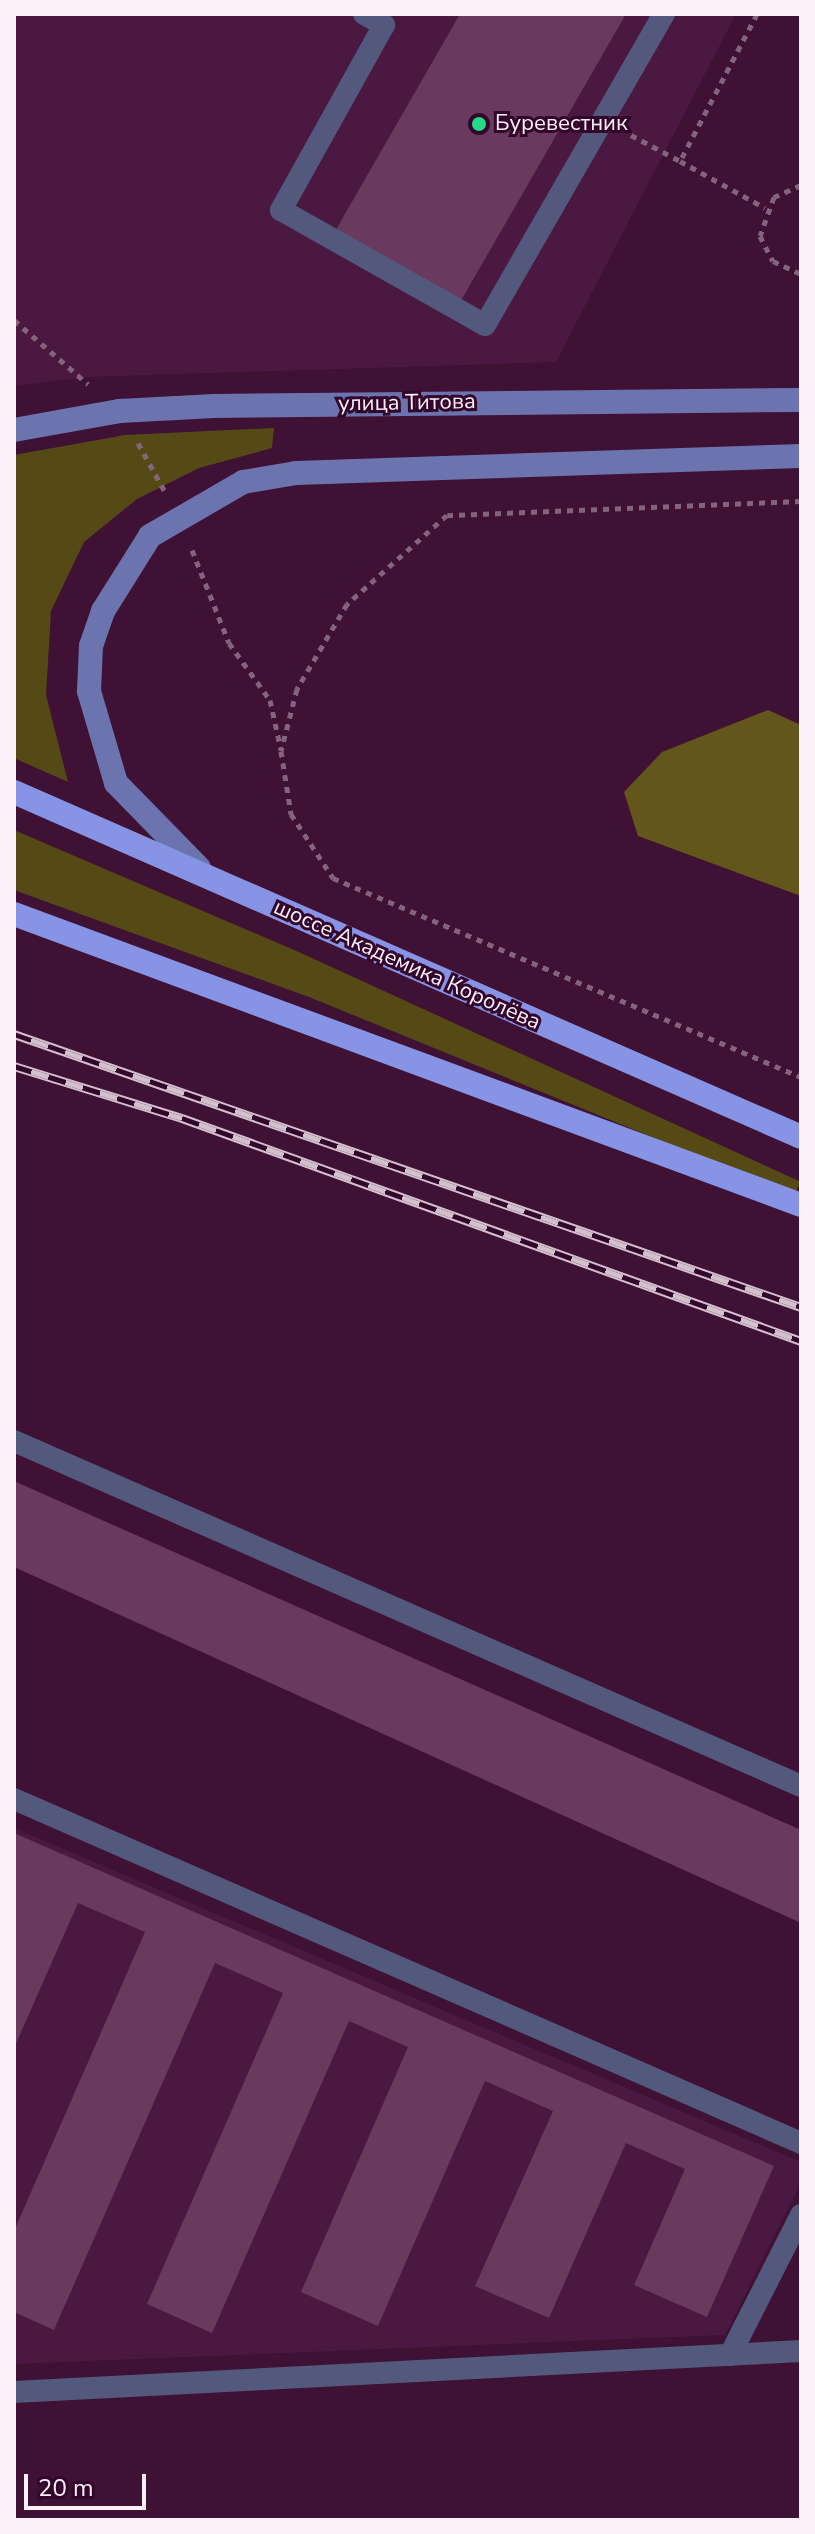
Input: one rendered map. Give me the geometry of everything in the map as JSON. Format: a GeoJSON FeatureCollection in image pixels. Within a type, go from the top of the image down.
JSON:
{"type":"FeatureCollection","features":[{"type":"Feature","properties":{"kind":"highway","name":"шоссе Академика Королёва"},"geometry":{"type":"LineString","coordinates":[[14,792],[801,1137]]}},
{"type":"Feature","properties":{"kind":"highway"},"geometry":{"type":"LineString","coordinates":[[14,914],[801,1205]]}},
{"type":"Feature","properties":{"kind":"main road","name":"улица Титова"},"geometry":{"type":"LineString","coordinates":[[14,430],[120,411],[214,406],[801,400]]}},
{"type":"Feature","properties":{"kind":"main road"},"geometry":{"type":"LineString","coordinates":[[221,883],[139,813],[116,783],[96,734],[91,646],[121,574],[150,536],[243,482],[296,473],[801,456]]}},
{"type":"Feature","properties":{"kind":"lane"},"geometry":{"type":"LineString","coordinates":[[364,14],[384,25],[281,210],[485,325],[664,14]]}},
{"type":"Feature","properties":{"kind":"lane"},"geometry":{"type":"LineString","coordinates":[[14,1441],[801,1786]]}},
{"type":"Feature","properties":{"kind":"lane"},"geometry":{"type":"LineString","coordinates":[[14,1799],[801,2143]]}},
{"type":"Feature","properties":{"kind":"lane"},"geometry":{"type":"LineString","coordinates":[[730,2355],[801,2215]]}},
{"type":"Feature","properties":{"kind":"lane"},"geometry":{"type":"LineString","coordinates":[[14,2392],[801,2351]]}},
{"type":"Feature","properties":{"kind":"path"},"geometry":{"type":"LineString","coordinates":[[680,161],[757,14]]}},
{"type":"Feature","properties":{"kind":"path"},"geometry":{"type":"LineString","coordinates":[[604,119],[765,208]]}},
{"type":"Feature","properties":{"kind":"path"},"geometry":{"type":"LineString","coordinates":[[765,208],[801,185]]}},
{"type":"Feature","properties":{"kind":"path"},"geometry":{"type":"LineString","coordinates":[[765,208],[764,250],[784,269],[801,274]]}},
{"type":"Feature","properties":{"kind":"path"},"geometry":{"type":"LineString","coordinates":[[801,501],[447,515],[347,604],[297,689],[281,751],[291,814],[333,878],[801,1077]]}},
{"type":"Feature","properties":{"kind":"shaded area"},"geometry":{"type":"Polygon","coordinates":[[[14,14],[736,14],[556,362],[88,377],[14,386],[14,14]]]}},
{"type":"Feature","properties":{"kind":"shaded area"},"geometry":{"type":"Polygon","coordinates":[[[274,428],[272,448],[199,468],[137,499],[84,542],[51,611],[46,695],[68,782],[14,758],[14,455],[125,435],[274,428]]]}},
{"type":"Feature","properties":{"kind":"shaded area"},"geometry":{"type":"Polygon","coordinates":[[[768,710],[801,725],[801,896],[638,836],[624,792],[662,752],[768,710]]]}},
{"type":"Feature","properties":{"kind":"shaded area"},"geometry":{"type":"Polygon","coordinates":[[[14,830],[301,953],[801,1182],[794,1195],[309,997],[14,890],[14,830]]]}},
{"type":"Feature","properties":{"kind":"shaded area"},"geometry":{"type":"Polygon","coordinates":[[[14,1828],[801,2162],[801,2183],[725,2335],[14,2364],[14,1828]]]}},
{"type":"Feature","properties":{"kind":"building","name":"Буревестник"},"geometry":{"type":"Polygon","coordinates":[[[460,14],[626,14],[459,304],[334,233],[460,14]]]}},
{"type":"Feature","properties":{"kind":"building"},"geometry":{"type":"Polygon","coordinates":[[[14,1481],[801,1830],[801,1923],[14,1567],[14,1481]]]}},
{"type":"Feature","properties":{"kind":"building"},"geometry":{"type":"Polygon","coordinates":[[[14,1833],[774,2166],[707,2317],[634,2285],[685,2169],[626,2143],[549,2318],[475,2286],[553,2111],[485,2081],[378,2326],[301,2292],[408,2047],[349,2021],[212,2333],[147,2304],[283,1993],[215,1963],[54,2330],[14,2312],[14,2231],[145,1932],[78,1903],[14,2048],[14,1833]]]}},
{"type":"Feature","properties":{"kind":"railway"},"geometry":{"type":"LineString","coordinates":[[14,1034],[801,1307]]}},
{"type":"Feature","properties":{"kind":"railway"},"geometry":{"type":"LineString","coordinates":[[14,1066],[182,1118],[801,1341]]}},
{"type":"Feature","properties":{"kind":"place","name":"Буревестник"},"geometry":{"type":"Point","coordinates":[479,124]}}]}
